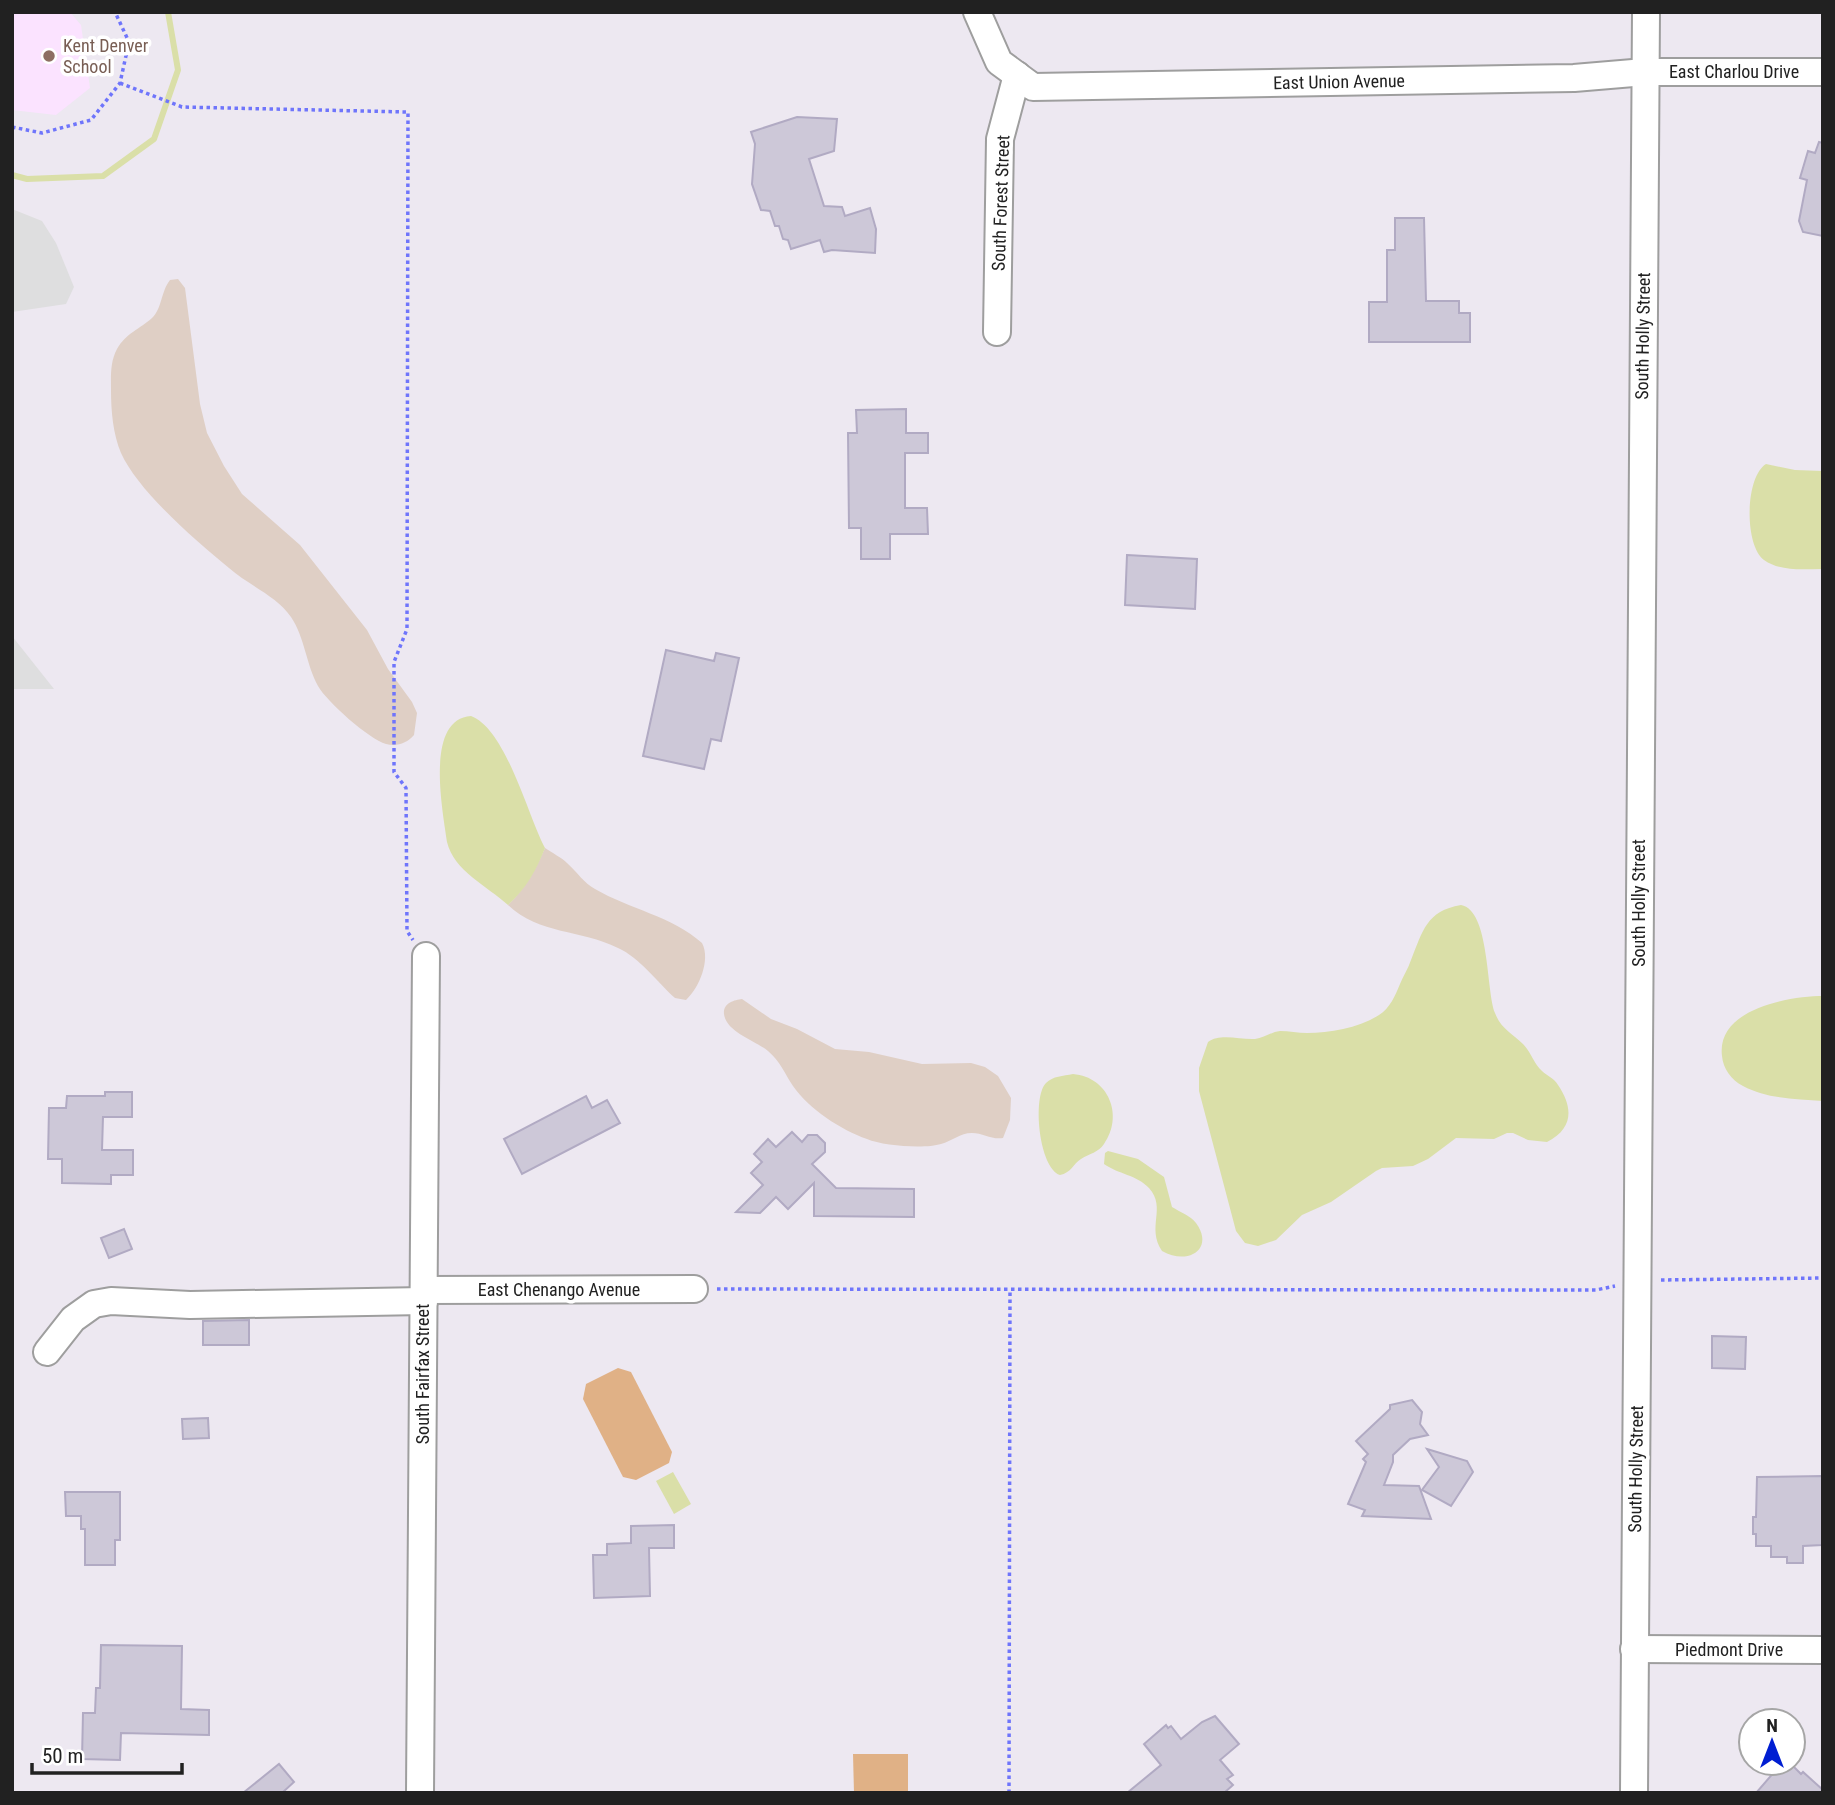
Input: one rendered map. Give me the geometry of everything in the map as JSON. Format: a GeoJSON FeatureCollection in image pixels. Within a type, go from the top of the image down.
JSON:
{"type":"FeatureCollection","features":[{"type":"Feature","properties":{"kind":"street"},"geometry":{"type":"LineString","coordinates":[[977,12],[999,62],[1025,81]]}},
{"type":"Feature","properties":{"kind":"street","name":"South Holly Street"},"geometry":{"type":"LineString","coordinates":[[1634,1793],[1646,12]]}},
{"type":"Feature","properties":{"kind":"street","name":"East Union Avenue"},"geometry":{"type":"LineString","coordinates":[[1025,81],[1560,78],[1645,72]]}},
{"type":"Feature","properties":{"kind":"street","name":"East Charlou Drive"},"geometry":{"type":"LineString","coordinates":[[1645,72],[1823,72]]}},
{"type":"Feature","properties":{"kind":"street","name":"South Forest Street"},"geometry":{"type":"LineString","coordinates":[[997,332],[1000,139],[1025,81]]}},
{"type":"Feature","properties":{"kind":"street","name":"South Fairfax Street"},"geometry":{"type":"LineString","coordinates":[[420,1793],[426,956]]}},
{"type":"Feature","properties":{"kind":"street","name":"East Chenango Avenue"},"geometry":{"type":"LineString","coordinates":[[47,1352],[73,1319],[94,1304],[111,1301],[190,1305],[694,1289]]}},
{"type":"Feature","properties":{"kind":"street","name":"Piedmont Drive"},"geometry":{"type":"LineString","coordinates":[[1634,1649],[1823,1650]]}},
{"type":"Feature","properties":{"kind":"path"},"geometry":{"type":"LineString","coordinates":[[12,127],[42,133],[91,120],[120,83],[129,42],[114,12]]}},
{"type":"Feature","properties":{"kind":"path"},"geometry":{"type":"LineString","coordinates":[[120,83],[182,107],[408,112],[407,629],[394,662],[394,772],[406,788],[407,931],[426,956]]}},
{"type":"Feature","properties":{"kind":"path"},"geometry":{"type":"LineString","coordinates":[[694,1289],[1596,1290],[1638,1280],[1823,1278]]}},
{"type":"Feature","properties":{"kind":"path"},"geometry":{"type":"LineString","coordinates":[[1009,1793],[1010,1290]]}},
{"type":"Feature","properties":{"kind":"shaded area","name":"Kent Denver School"},"geometry":{"type":"Polygon","coordinates":[[[12,12],[70,12],[81,25],[90,88],[56,115],[12,110],[12,12]]]}},
{"type":"Feature","properties":{"kind":"shaded area"},"geometry":{"type":"Polygon","coordinates":[[[12,209],[42,221],[56,243],[74,287],[66,304],[12,312],[12,209]]]}},
{"type":"Feature","properties":{"kind":"shaded area"},"geometry":{"type":"Polygon","coordinates":[[[178,279],[185,288],[200,404],[207,433],[242,494],[300,545],[367,630],[388,669],[417,713],[414,735],[405,742],[390,745],[379,741],[359,728],[330,701],[318,686],[291,617],[270,597],[237,574],[185,530],[140,483],[121,453],[111,406],[111,369],[115,354],[125,339],[155,314],[170,280],[178,279]]]}},
{"type":"Feature","properties":{"kind":"shaded area"},"geometry":{"type":"Polygon","coordinates":[[[1766,464],[1795,470],[1823,471],[1823,569],[1778,566],[1764,560],[1757,552],[1750,526],[1751,496],[1759,471],[1766,464]]]}},
{"type":"Feature","properties":{"kind":"shaded area"},"geometry":{"type":"Polygon","coordinates":[[[12,636],[54,689],[12,689],[12,636]]]}},
{"type":"Feature","properties":{"kind":"shaded area"},"geometry":{"type":"Polygon","coordinates":[[[471,716],[484,724],[505,755],[545,848],[530,878],[508,905],[464,870],[447,842],[440,790],[442,749],[447,733],[456,721],[471,716]]]}},
{"type":"Feature","properties":{"kind":"shaded area"},"geometry":{"type":"Polygon","coordinates":[[[545,848],[565,861],[595,889],[664,919],[702,943],[705,957],[702,973],[686,1000],[675,998],[626,952],[589,937],[533,922],[508,905],[530,878],[545,848]]]}},
{"type":"Feature","properties":{"kind":"shaded area"},"geometry":{"type":"Polygon","coordinates":[[[1461,905],[1470,910],[1482,936],[1497,1018],[1526,1047],[1539,1068],[1555,1081],[1563,1093],[1568,1109],[1566,1124],[1547,1142],[1528,1140],[1513,1133],[1494,1139],[1456,1138],[1428,1159],[1413,1166],[1382,1168],[1376,1171],[1331,1202],[1302,1215],[1276,1240],[1258,1246],[1245,1243],[1236,1231],[1199,1091],[1199,1068],[1208,1042],[1224,1037],[1255,1039],[1280,1031],[1335,1031],[1371,1020],[1383,1012],[1392,1001],[1427,924],[1440,912],[1461,905]]]}},
{"type":"Feature","properties":{"kind":"shaded area"},"geometry":{"type":"Polygon","coordinates":[[[1823,996],[1823,1101],[1762,1094],[1743,1086],[1731,1077],[1722,1056],[1723,1040],[1730,1027],[1742,1016],[1775,1003],[1823,996]]]}},
{"type":"Feature","properties":{"kind":"shaded area"},"geometry":{"type":"Polygon","coordinates":[[[742,999],[771,1019],[835,1049],[869,1052],[922,1064],[971,1063],[985,1067],[998,1076],[1011,1098],[1010,1120],[1003,1138],[972,1133],[934,1146],[904,1146],[874,1141],[847,1130],[826,1118],[800,1095],[768,1051],[730,1026],[724,1014],[725,1007],[742,999]]]}},
{"type":"Feature","properties":{"kind":"shaded area"},"geometry":{"type":"Polygon","coordinates":[[[1073,1074],[1096,1082],[1104,1090],[1110,1100],[1113,1122],[1102,1147],[1060,1175],[1053,1170],[1043,1147],[1039,1102],[1046,1083],[1073,1074]]]}},
{"type":"Feature","properties":{"kind":"shaded area"},"geometry":{"type":"Polygon","coordinates":[[[1108,1151],[1138,1159],[1164,1177],[1172,1207],[1194,1221],[1201,1232],[1202,1240],[1196,1252],[1181,1257],[1162,1251],[1156,1234],[1157,1210],[1154,1195],[1139,1180],[1104,1164],[1105,1153],[1108,1151]]]}},
{"type":"Feature","properties":{"kind":"shaded area"},"geometry":{"type":"Polygon","coordinates":[[[618,1368],[631,1372],[672,1452],[669,1463],[636,1480],[623,1477],[583,1399],[586,1384],[618,1368]]]}},
{"type":"Feature","properties":{"kind":"shaded area"},"geometry":{"type":"Polygon","coordinates":[[[673,1472],[691,1504],[674,1514],[656,1481],[673,1472]]]}},
{"type":"Feature","properties":{"kind":"shaded area"},"geometry":{"type":"Polygon","coordinates":[[[853,1754],[908,1754],[908,1793],[854,1793],[853,1754]]]}},
{"type":"Feature","properties":{"kind":"building"},"geometry":{"type":"Polygon","coordinates":[[[797,117],[837,119],[834,151],[809,159],[824,206],[842,207],[845,216],[870,208],[876,229],[875,253],[832,250],[824,252],[820,240],[791,249],[788,240],[783,239],[779,226],[775,226],[770,211],[761,210],[752,184],[755,144],[751,132],[797,117]]]}},
{"type":"Feature","properties":{"kind":"building"},"geometry":{"type":"Polygon","coordinates":[[[1819,142],[1823,143],[1823,236],[1803,232],[1799,221],[1807,180],[1800,178],[1808,151],[1815,153],[1819,142]]]}},
{"type":"Feature","properties":{"kind":"building"},"geometry":{"type":"Polygon","coordinates":[[[1395,218],[1424,218],[1426,301],[1459,301],[1459,313],[1470,313],[1470,342],[1369,342],[1369,302],[1387,302],[1387,250],[1395,250],[1395,218]]]}},
{"type":"Feature","properties":{"kind":"building"},"geometry":{"type":"Polygon","coordinates":[[[906,409],[906,433],[928,433],[928,453],[905,453],[905,508],[927,508],[928,534],[890,534],[890,559],[861,559],[861,528],[849,528],[848,433],[857,433],[856,410],[906,409]]]}},
{"type":"Feature","properties":{"kind":"building"},"geometry":{"type":"Polygon","coordinates":[[[1127,555],[1197,559],[1195,609],[1125,605],[1127,555]]]}},
{"type":"Feature","properties":{"kind":"building"},"geometry":{"type":"Polygon","coordinates":[[[666,650],[714,661],[716,653],[739,658],[721,741],[711,739],[704,769],[643,756],[666,650]]]}},
{"type":"Feature","properties":{"kind":"building"},"geometry":{"type":"Polygon","coordinates":[[[105,1092],[132,1092],[132,1117],[103,1117],[102,1150],[133,1150],[133,1175],[111,1175],[111,1184],[62,1183],[62,1159],[48,1159],[49,1108],[66,1108],[67,1096],[105,1096],[105,1092]]]}},
{"type":"Feature","properties":{"kind":"building"},"geometry":{"type":"Polygon","coordinates":[[[586,1096],[592,1108],[607,1100],[620,1123],[522,1174],[504,1139],[586,1096]]]}},
{"type":"Feature","properties":{"kind":"building"},"geometry":{"type":"Polygon","coordinates":[[[792,1132],[802,1142],[808,1135],[817,1135],[825,1143],[825,1152],[812,1164],[836,1188],[914,1189],[914,1217],[814,1216],[814,1183],[788,1209],[776,1197],[760,1213],[736,1212],[763,1185],[751,1173],[762,1162],[754,1154],[768,1139],[776,1147],[792,1132]]]}},
{"type":"Feature","properties":{"kind":"building"},"geometry":{"type":"Polygon","coordinates":[[[124,1229],[132,1249],[109,1258],[101,1238],[124,1229]]]}},
{"type":"Feature","properties":{"kind":"building"},"geometry":{"type":"Polygon","coordinates":[[[249,1320],[249,1345],[203,1345],[203,1321],[249,1320]]]}},
{"type":"Feature","properties":{"kind":"building"},"geometry":{"type":"Polygon","coordinates":[[[1712,1336],[1746,1337],[1745,1369],[1712,1368],[1712,1336]]]}},
{"type":"Feature","properties":{"kind":"building"},"geometry":{"type":"Polygon","coordinates":[[[1412,1400],[1422,1412],[1420,1424],[1428,1435],[1410,1439],[1393,1455],[1384,1485],[1419,1486],[1431,1519],[1362,1516],[1365,1510],[1348,1504],[1366,1462],[1363,1459],[1368,1454],[1356,1441],[1390,1409],[1390,1405],[1412,1400]]]}},
{"type":"Feature","properties":{"kind":"building"},"geometry":{"type":"Polygon","coordinates":[[[208,1418],[209,1438],[183,1439],[182,1419],[208,1418]]]}},
{"type":"Feature","properties":{"kind":"building"},"geometry":{"type":"Polygon","coordinates":[[[1427,1449],[1467,1461],[1473,1472],[1451,1506],[1422,1490],[1439,1467],[1427,1449]]]}},
{"type":"Feature","properties":{"kind":"building"},"geometry":{"type":"Polygon","coordinates":[[[1822,1476],[1822,1545],[1803,1546],[1803,1563],[1787,1563],[1787,1557],[1771,1557],[1771,1546],[1756,1546],[1753,1517],[1756,1517],[1757,1477],[1822,1476]]]}},
{"type":"Feature","properties":{"kind":"building"},"geometry":{"type":"Polygon","coordinates":[[[65,1492],[120,1492],[120,1540],[115,1540],[115,1565],[85,1565],[85,1529],[81,1529],[81,1516],[66,1516],[65,1492]]]}},
{"type":"Feature","properties":{"kind":"building"},"geometry":{"type":"Polygon","coordinates":[[[674,1525],[674,1548],[649,1548],[650,1596],[594,1598],[593,1555],[607,1555],[607,1544],[631,1543],[631,1526],[674,1525]]]}},
{"type":"Feature","properties":{"kind":"building"},"geometry":{"type":"Polygon","coordinates":[[[101,1645],[182,1646],[181,1709],[209,1710],[209,1735],[121,1733],[120,1760],[82,1759],[83,1713],[95,1713],[96,1688],[100,1688],[101,1645]]]}},
{"type":"Feature","properties":{"kind":"building"},"geometry":{"type":"Polygon","coordinates":[[[1215,1716],[1239,1744],[1220,1760],[1233,1775],[1227,1779],[1233,1785],[1224,1793],[1127,1793],[1161,1765],[1144,1744],[1166,1725],[1168,1728],[1171,1726],[1181,1739],[1202,1722],[1215,1716]]]}},
{"type":"Feature","properties":{"kind":"building"},"geometry":{"type":"Polygon","coordinates":[[[279,1764],[294,1782],[282,1793],[243,1793],[279,1764]]]}},
{"type":"Feature","properties":{"kind":"building"},"geometry":{"type":"Polygon","coordinates":[[[1807,1776],[1823,1790],[1823,1793],[1756,1793],[1770,1777],[1807,1776]]]}},
{"type":"Feature","properties":{"kind":"waterway"},"geometry":{"type":"LineString","coordinates":[[12,175],[27,179],[103,176],[154,139],[178,70],[168,12]]}},
{"type":"Feature","properties":{"kind":"place","name":"Kent Denver School"},"geometry":{"type":"Point","coordinates":[49,56]}}]}
